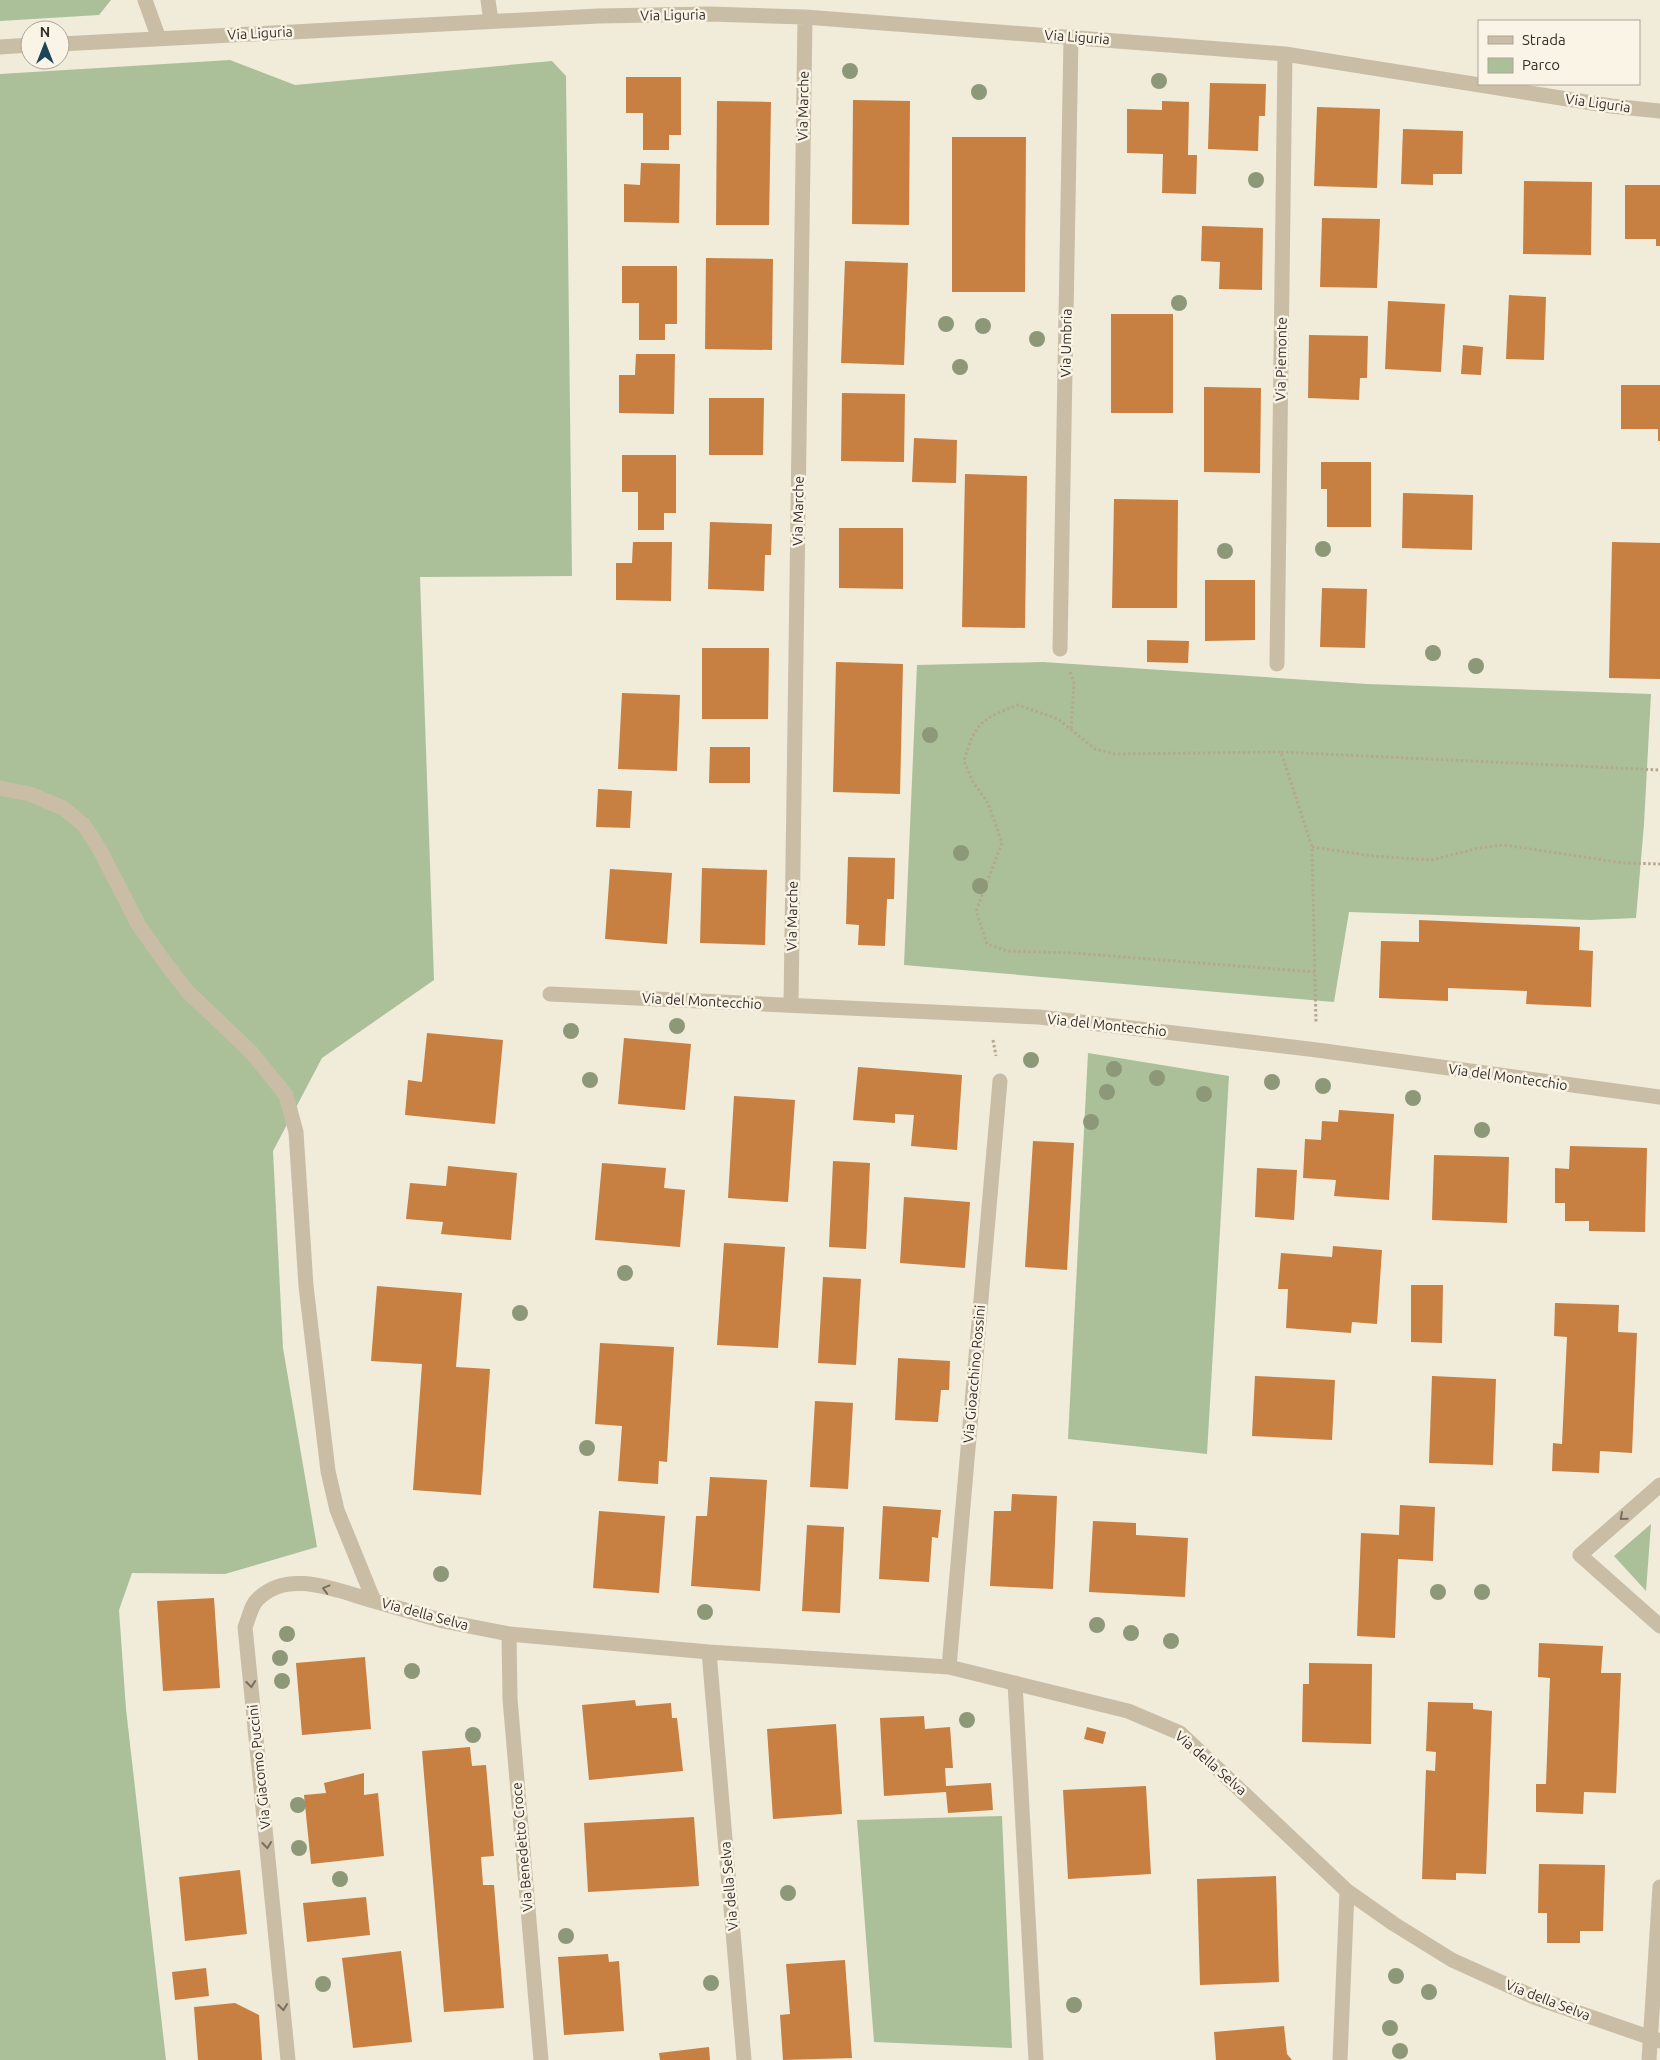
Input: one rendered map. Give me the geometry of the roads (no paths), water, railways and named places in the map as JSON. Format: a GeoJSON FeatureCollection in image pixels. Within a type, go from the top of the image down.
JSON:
{"type":"FeatureCollection","features":[{"type":"Feature","properties":{"kind":"street"},"geometry":{"type":"LineString","coordinates":[[145,0],[159,39]]}},
{"type":"Feature","properties":{"kind":"street"},"geometry":{"type":"LineString","coordinates":[[488,0],[491,21]]}},
{"type":"Feature","properties":{"kind":"street","name":"Via Liguria"},"geometry":{"type":"LineString","coordinates":[[70,43],[598,16],[691,14],[805,17],[1285,54],[1478,85]]}},
{"type":"Feature","properties":{"kind":"street","name":"Via Marche"},"geometry":{"type":"LineString","coordinates":[[791,1006],[805,17]]}},
{"type":"Feature","properties":{"kind":"street","name":"Via Umbria"},"geometry":{"type":"LineString","coordinates":[[1060,649],[1071,37]]}},
{"type":"Feature","properties":{"kind":"street"},"geometry":{"type":"LineString","coordinates":[[0,47],[20,46]]}},
{"type":"Feature","properties":{"kind":"street","name":"Via Piemonte"},"geometry":{"type":"LineString","coordinates":[[1277,664],[1285,54]]}},
{"type":"Feature","properties":{"kind":"street","name":"Via Liguria"},"geometry":{"type":"LineString","coordinates":[[1479,85],[1611,106],[1660,111]]}},
{"type":"Feature","properties":{"kind":"street","name":"Via della Selva"},"geometry":{"type":"LineString","coordinates":[[0,788],[30,794],[63,808],[84,826],[100,850],[138,924],[161,958],[187,991],[251,1052],[286,1096],[297,1140],[306,1286],[328,1470],[337,1510],[374,1601],[443,1621],[509,1634],[710,1652],[948,1667],[1128,1711],[1180,1733],[1347,1891],[1394,1924],[1452,1960],[1536,1998],[1656,2039]]}},
{"type":"Feature","properties":{"kind":"street","name":"Via del Montecchio"},"geometry":{"type":"LineString","coordinates":[[550,994],[989,1014],[1130,1026],[1660,1097]]}},
{"type":"Feature","properties":{"kind":"street","name":"Via Gioacchino Rossini"},"geometry":{"type":"LineString","coordinates":[[948,1667],[1000,1081]]}},
{"type":"Feature","properties":{"kind":"street"},"geometry":{"type":"LineString","coordinates":[[1660,1485],[1580,1555],[1660,1626]]}},
{"type":"Feature","properties":{"kind":"street","name":"Via Giacomo Puccini"},"geometry":{"type":"LineString","coordinates":[[288,2060],[245,1627],[256,1600],[276,1585],[304,1583],[374,1601]]}},
{"type":"Feature","properties":{"kind":"street","name":"Via Benedetto Croce"},"geometry":{"type":"LineString","coordinates":[[509,1634],[510,1699],[540,2060]]}},
{"type":"Feature","properties":{"kind":"street","name":"Via della Selva"},"geometry":{"type":"LineString","coordinates":[[710,1652],[744,2060]]}},
{"type":"Feature","properties":{"kind":"street"},"geometry":{"type":"LineString","coordinates":[[1015,1683],[1036,2060]]}},
{"type":"Feature","properties":{"kind":"street"},"geometry":{"type":"LineString","coordinates":[[1650,2060],[1656,2039],[1660,1887]]}},
{"type":"Feature","properties":{"kind":"street"},"geometry":{"type":"LineString","coordinates":[[1340,2060],[1347,1891]]}}]}
